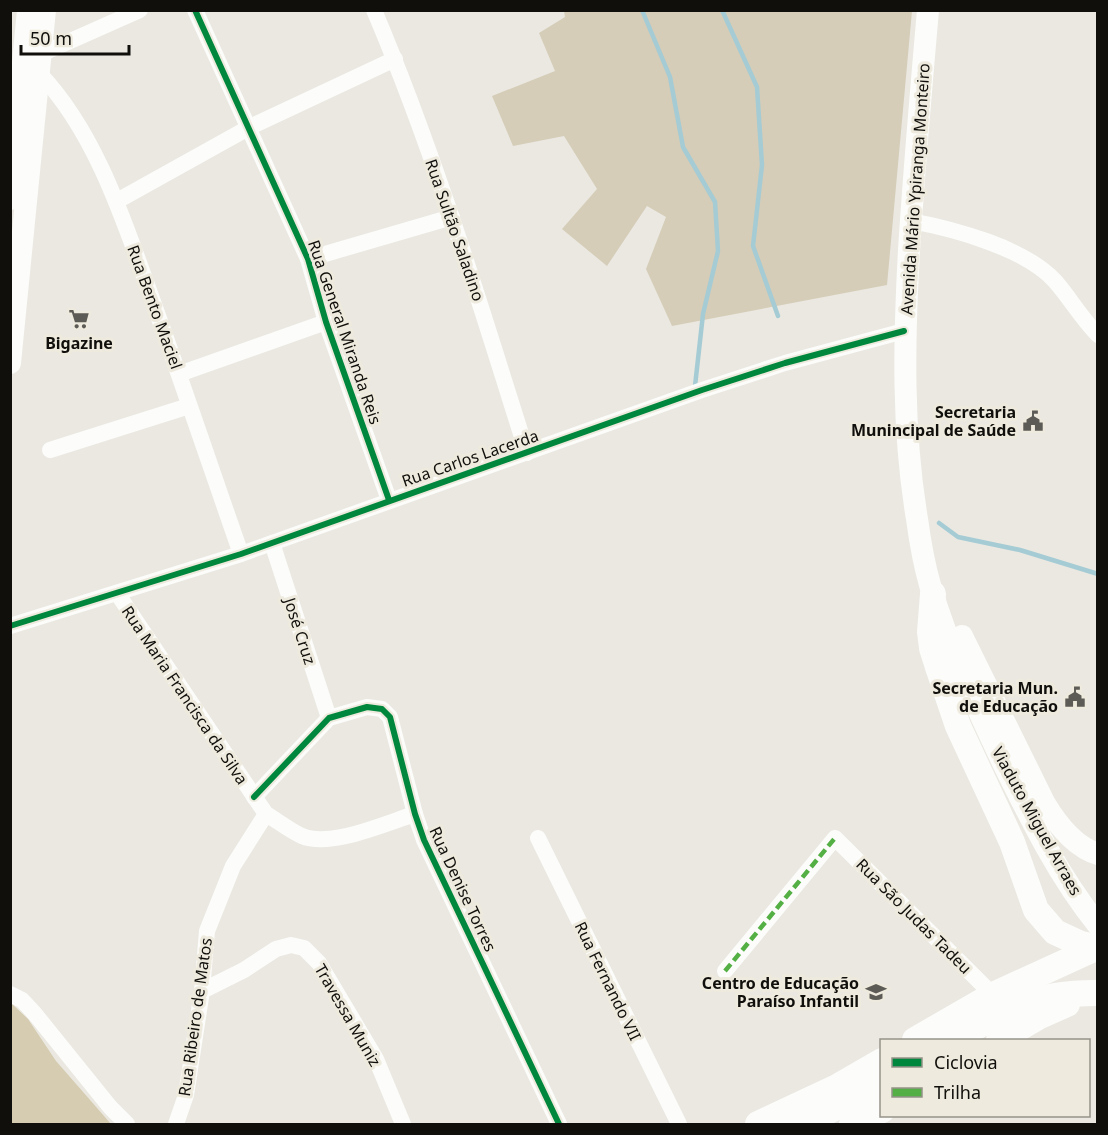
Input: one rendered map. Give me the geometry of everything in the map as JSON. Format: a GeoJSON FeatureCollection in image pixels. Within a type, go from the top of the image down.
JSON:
{"type":"FeatureCollection","features":[{"type":"Feature","properties":{"kind":"main road"},"geometry":{"type":"LineString","coordinates":[[10,199],[28,10]]}},
{"type":"Feature","properties":{"kind":"main road"},"geometry":{"type":"LineString","coordinates":[[10,363],[13,314],[45,10]]}},
{"type":"Feature","properties":{"kind":"main road","name":"Avenida Mário Ypiranga Monteiro"},"geometry":{"type":"LineString","coordinates":[[928,10],[904,332],[904,394],[911,482],[926,568],[933,594],[980,715]]}},
{"type":"Feature","properties":{"kind":"main road"},"geometry":{"type":"LineString","coordinates":[[933,594],[968,645],[1044,804],[1057,824],[1075,840],[1098,854]]}},
{"type":"Feature","properties":{"kind":"main road"},"geometry":{"type":"LineString","coordinates":[[933,594],[930,632],[938,667],[958,726],[1012,842],[1036,910],[1055,932],[1081,944],[1097,940]]}},
{"type":"Feature","properties":{"kind":"main road","name":"Viaduto Miguel Arraes"},"geometry":{"type":"LineString","coordinates":[[980,715],[1016,790],[1097,940]]}},
{"type":"Feature","properties":{"kind":"main road"},"geometry":{"type":"LineString","coordinates":[[919,1039],[1004,1000],[1097,940]]}},
{"type":"Feature","properties":{"kind":"main road"},"geometry":{"type":"LineString","coordinates":[[957,1039],[987,1019],[1004,1000],[1098,991]]}},
{"type":"Feature","properties":{"kind":"main road"},"geometry":{"type":"LineString","coordinates":[[1002,1039],[1038,1017],[1098,991]]}},
{"type":"Feature","properties":{"kind":"main road"},"geometry":{"type":"LineString","coordinates":[[758,1125],[837,1087],[880,1062]]}},
{"type":"Feature","properties":{"kind":"main road"},"geometry":{"type":"LineString","coordinates":[[803,1125],[880,1085]]}},
{"type":"Feature","properties":{"kind":"main road"},"geometry":{"type":"LineString","coordinates":[[852,1125],[880,1111]]}},
{"type":"Feature","properties":{"kind":"street"},"geometry":{"type":"LineString","coordinates":[[40,64],[140,10]]}},
{"type":"Feature","properties":{"kind":"street","name":"Rua General Miranda Reis"},"geometry":{"type":"LineString","coordinates":[[195,10],[308,259],[326,322],[389,500]]}},
{"type":"Feature","properties":{"kind":"street","name":"Rua Sultão Saladino"},"geometry":{"type":"LineString","coordinates":[[374,10],[395,59],[453,217],[526,453]]}},
{"type":"Feature","properties":{"kind":"street"},"geometry":{"type":"LineString","coordinates":[[117,201],[250,127],[395,59]]}},
{"type":"Feature","properties":{"kind":"street","name":"Rua Bento Maciel"},"geometry":{"type":"LineString","coordinates":[[40,64],[72,114],[117,201],[241,554]]}},
{"type":"Feature","properties":{"kind":"street"},"geometry":{"type":"LineString","coordinates":[[308,259],[453,217]]}},
{"type":"Feature","properties":{"kind":"street"},"geometry":{"type":"LineString","coordinates":[[911,221],[942,227],[1010,250],[1035,264],[1054,280],[1084,321],[1098,335]]}},
{"type":"Feature","properties":{"kind":"street"},"geometry":{"type":"LineString","coordinates":[[179,374],[326,322]]}},
{"type":"Feature","properties":{"kind":"street","name":"Rua Carlos Lacerda"},"geometry":{"type":"LineString","coordinates":[[10,626],[241,554],[702,390],[764,370],[904,332]]}},
{"type":"Feature","properties":{"kind":"street"},"geometry":{"type":"LineString","coordinates":[[50,450],[189,406]]}},
{"type":"Feature","properties":{"kind":"street","name":"José Cruz"},"geometry":{"type":"LineString","coordinates":[[272,543],[329,718]]}},
{"type":"Feature","properties":{"kind":"street","name":"Rua Maria Francisca da Silva"},"geometry":{"type":"LineString","coordinates":[[117,593],[266,814],[303,837],[322,840],[342,837],[415,814]]}},
{"type":"Feature","properties":{"kind":"street","name":"Rua Denise Torres"},"geometry":{"type":"LineString","coordinates":[[329,718],[367,707],[382,709],[390,717],[424,840],[559,1125]]}},
{"type":"Feature","properties":{"kind":"street"},"geometry":{"type":"LineString","coordinates":[[254,797],[329,718]]}},
{"type":"Feature","properties":{"kind":"street","name":"Rua Ribeiro de Matos"},"geometry":{"type":"LineString","coordinates":[[176,1125],[186,1095],[202,991],[207,932],[233,866],[266,814]]}},
{"type":"Feature","properties":{"kind":"street","name":"Rua Fernando VII"},"geometry":{"type":"LineString","coordinates":[[538,838],[679,1125]]}},
{"type":"Feature","properties":{"kind":"street","name":"Rua São Judas Tadeu"},"geometry":{"type":"LineString","coordinates":[[725,971],[835,838],[1004,1000]]}},
{"type":"Feature","properties":{"kind":"street","name":"Travessa Muniz"},"geometry":{"type":"LineString","coordinates":[[202,991],[244,970],[276,950],[291,945],[304,948],[319,963],[376,1059],[403,1125]]}},
{"type":"Feature","properties":{"kind":"street"},"geometry":{"type":"LineString","coordinates":[[10,994],[22,1000],[35,1014],[127,1125]]}},
{"type":"Feature","properties":{"kind":"shaded area"},"geometry":{"type":"Polygon","coordinates":[[[564,11],[912,11],[887,285],[672,326],[646,269],[666,217],[647,206],[607,266],[562,229],[597,189],[564,136],[513,146],[492,96],[555,71],[539,33],[565,17],[564,11]]]}},
{"type":"Feature","properties":{"kind":"shaded area"},"geometry":{"type":"Polygon","coordinates":[[[11,1003],[28,1019],[56,1061],[111,1124],[11,1124],[11,1003]]]}},
{"type":"Feature","properties":{"kind":"waterway"},"geometry":{"type":"LineString","coordinates":[[642,10],[670,77],[683,147],[715,202],[718,251],[703,314],[695,386]]}},
{"type":"Feature","properties":{"kind":"waterway"},"geometry":{"type":"LineString","coordinates":[[722,10],[757,87],[762,165],[753,246],[778,316]]}},
{"type":"Feature","properties":{"kind":"waterway"},"geometry":{"type":"LineString","coordinates":[[939,523],[958,537],[1020,550],[1098,574]]}},
{"type":"Feature","properties":{"kind":"marked path"},"geometry":{"type":"LineString","coordinates":[[725,971],[835,838]]}},
{"type":"Feature","properties":{"kind":"cycle path"},"geometry":{"type":"LineString","coordinates":[[195,10],[308,259],[326,322],[389,500]]}},
{"type":"Feature","properties":{"kind":"cycle path"},"geometry":{"type":"LineString","coordinates":[[10,626],[241,554],[702,390],[785,363],[904,331]]}},
{"type":"Feature","properties":{"kind":"cycle path"},"geometry":{"type":"LineString","coordinates":[[254,797],[329,718],[367,707],[382,709],[390,717],[424,840],[559,1124]]}},
{"type":"Feature","properties":{"kind":"place","name":"Bigazine"},"geometry":{"type":"Point","coordinates":[79,319]}},
{"type":"Feature","properties":{"kind":"place","name":"Secretaria Munincipal de Saúde"},"geometry":{"type":"Point","coordinates":[1033,421]}},
{"type":"Feature","properties":{"kind":"place","name":"Secretaria Mun. de Educação"},"geometry":{"type":"Point","coordinates":[1075,697]}},
{"type":"Feature","properties":{"kind":"place","name":"Centro de Educação Paraíso Infantil"},"geometry":{"type":"Point","coordinates":[876,992]}}]}
